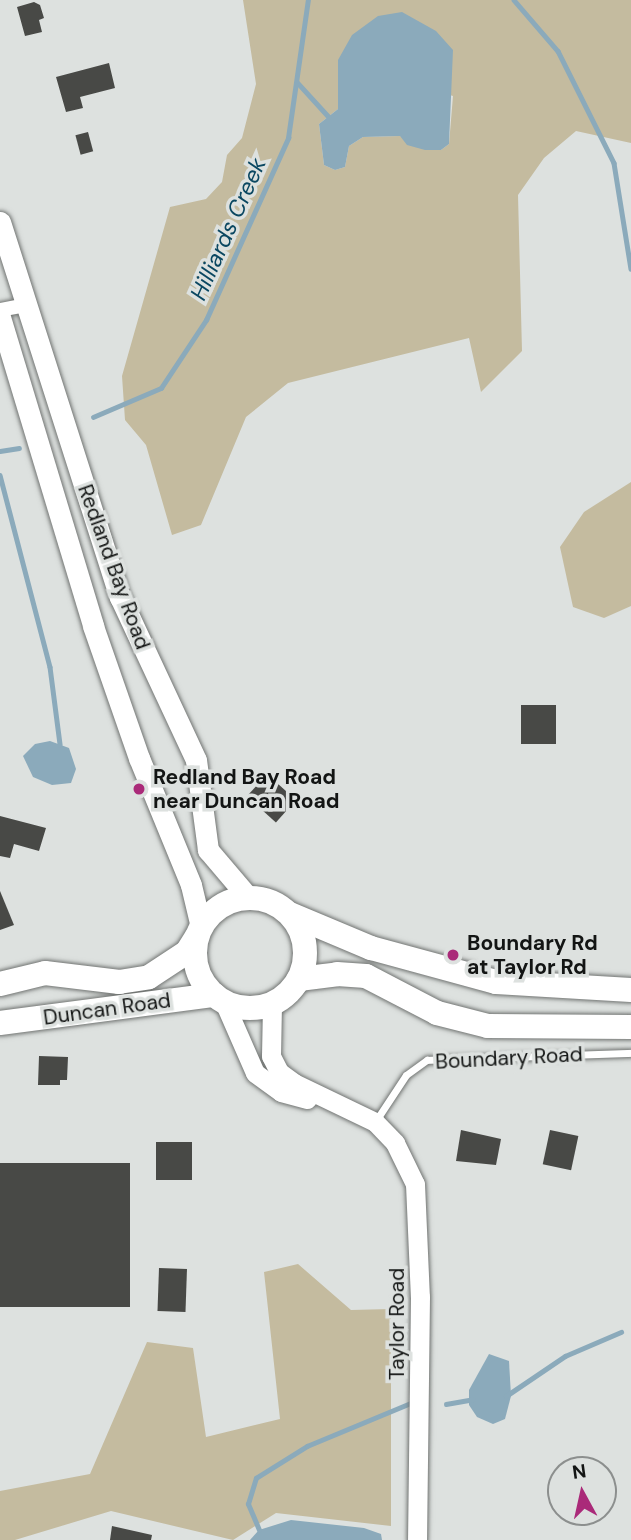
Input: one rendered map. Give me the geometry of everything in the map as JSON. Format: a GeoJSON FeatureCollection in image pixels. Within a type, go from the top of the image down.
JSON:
{"type":"FeatureCollection","features":[{"type":"Feature","properties":{"kind":"highway"},"geometry":{"type":"LineString","coordinates":[[248,897],[278,905],[290,914],[299,925],[306,952],[299,979],[272,1004],[239,1007],[219,998],[197,968],[199,932],[221,906],[248,897]]}},
{"type":"Feature","properties":{"kind":"highway"},"geometry":{"type":"LineString","coordinates":[[290,914],[371,948],[483,979],[577,990],[631,990]]}},
{"type":"Feature","properties":{"kind":"highway","name":"Duncan Road"},"geometry":{"type":"LineString","coordinates":[[0,984],[45,973],[119,982],[149,976],[177,960],[199,932]]}},
{"type":"Feature","properties":{"kind":"highway","name":"Boundary Road"},"geometry":{"type":"LineString","coordinates":[[299,979],[337,974],[366,976],[437,1013],[488,1026],[631,1027]]}},
{"type":"Feature","properties":{"kind":"highway","name":"Duncan Road"},"geometry":{"type":"LineString","coordinates":[[0,1023],[219,998]]}},
{"type":"Feature","properties":{"kind":"main road","name":"Redland Bay Road"},"geometry":{"type":"LineString","coordinates":[[0,222],[120,597],[197,760],[208,850],[248,897]]}},
{"type":"Feature","properties":{"kind":"main road","name":"Redland Bay Road"},"geometry":{"type":"LineString","coordinates":[[0,317],[93,626],[139,758],[191,885],[199,932]]}},
{"type":"Feature","properties":{"kind":"street"},"geometry":{"type":"LineString","coordinates":[[0,310],[26,305]]}},
{"type":"Feature","properties":{"kind":"street"},"geometry":{"type":"LineString","coordinates":[[219,998],[235,1019],[248,1061],[265,1084],[374,1122]]}},
{"type":"Feature","properties":{"kind":"street","name":"Taylor Road"},"geometry":{"type":"LineString","coordinates":[[272,1004],[271,1056],[279,1072],[294,1083],[374,1122],[407,1161],[419,1214],[417,1540]]}},
{"type":"Feature","properties":{"kind":"lane","name":"Boundary Road"},"geometry":{"type":"LineString","coordinates":[[374,1122],[406,1075],[427,1060],[631,1053]]}},
{"type":"Feature","properties":{"kind":"shaded area"},"geometry":{"type":"Polygon","coordinates":[[[243,0],[631,0],[631,143],[576,131],[544,158],[518,195],[522,351],[481,392],[469,338],[288,383],[246,417],[201,525],[172,535],[146,445],[125,420],[122,376],[170,207],[206,199],[222,182],[227,155],[242,138],[256,84],[243,0]],[[338,60],[338,109],[319,124],[324,165],[335,170],[345,167],[349,146],[363,137],[400,136],[441,150],[449,144],[453,96],[338,60]]]}},
{"type":"Feature","properties":{"kind":"shaded area"},"geometry":{"type":"Polygon","coordinates":[[[631,482],[631,606],[604,618],[573,607],[560,547],[584,512],[631,482]]]}},
{"type":"Feature","properties":{"kind":"shaded area"},"geometry":{"type":"Polygon","coordinates":[[[298,1264],[351,1310],[391,1309],[391,1526],[276,1513],[233,1540],[111,1511],[15,1540],[0,1540],[0,1491],[90,1474],[147,1342],[193,1348],[206,1437],[280,1419],[264,1272],[298,1264]]]}},
{"type":"Feature","properties":{"kind":"water"},"geometry":{"type":"Polygon","coordinates":[[[402,12],[436,31],[453,50],[449,144],[441,150],[425,150],[407,145],[400,136],[363,137],[349,146],[345,167],[335,170],[324,165],[319,124],[338,109],[338,60],[352,35],[378,16],[402,12]]]}},
{"type":"Feature","properties":{"kind":"water"},"geometry":{"type":"Polygon","coordinates":[[[50,741],[69,748],[76,769],[71,783],[52,785],[33,777],[23,756],[35,744],[50,741]]]}},
{"type":"Feature","properties":{"kind":"water"},"geometry":{"type":"Polygon","coordinates":[[[489,1354],[509,1361],[511,1396],[505,1419],[493,1424],[477,1417],[469,1405],[469,1390],[489,1354]]]}},
{"type":"Feature","properties":{"kind":"water"},"geometry":{"type":"Polygon","coordinates":[[[291,1520],[364,1528],[381,1534],[382,1540],[250,1540],[259,1530],[291,1520]]]}},
{"type":"Feature","properties":{"kind":"building"},"geometry":{"type":"Polygon","coordinates":[[[34,2],[40,5],[44,18],[39,20],[42,32],[25,36],[17,7],[34,2]]]}},
{"type":"Feature","properties":{"kind":"building"},"geometry":{"type":"Polygon","coordinates":[[[109,63],[115,88],[80,97],[83,108],[66,112],[56,77],[109,63]]]}},
{"type":"Feature","properties":{"kind":"building"},"geometry":{"type":"Polygon","coordinates":[[[88,132],[93,151],[81,155],[75,135],[88,132]]]}},
{"type":"Feature","properties":{"kind":"building"},"geometry":{"type":"Polygon","coordinates":[[[521,705],[556,705],[556,744],[521,744],[521,705]]]}},
{"type":"Feature","properties":{"kind":"building"},"geometry":{"type":"Polygon","coordinates":[[[267,774],[296,800],[276,822],[247,796],[267,774]]]}},
{"type":"Feature","properties":{"kind":"building"},"geometry":{"type":"Polygon","coordinates":[[[0,816],[46,828],[39,851],[14,844],[10,858],[0,856],[0,816]]]}},
{"type":"Feature","properties":{"kind":"building"},"geometry":{"type":"Polygon","coordinates":[[[0,891],[14,925],[0,930],[0,891]]]}},
{"type":"Feature","properties":{"kind":"building"},"geometry":{"type":"Polygon","coordinates":[[[39,1056],[68,1057],[67,1080],[60,1080],[60,1085],[38,1085],[39,1056]]]}},
{"type":"Feature","properties":{"kind":"building"},"geometry":{"type":"Polygon","coordinates":[[[461,1130],[501,1139],[496,1165],[456,1161],[461,1130]]]}},
{"type":"Feature","properties":{"kind":"building"},"geometry":{"type":"Polygon","coordinates":[[[550,1130],[578,1136],[571,1170],[543,1164],[550,1130]]]}},
{"type":"Feature","properties":{"kind":"building"},"geometry":{"type":"Polygon","coordinates":[[[156,1142],[192,1142],[192,1180],[156,1180],[156,1142]]]}},
{"type":"Feature","properties":{"kind":"building"},"geometry":{"type":"Polygon","coordinates":[[[0,1163],[130,1163],[130,1307],[0,1307],[0,1163]]]}},
{"type":"Feature","properties":{"kind":"building"},"geometry":{"type":"Polygon","coordinates":[[[159,1268],[187,1269],[185,1312],[157,1311],[159,1268]]]}},
{"type":"Feature","properties":{"kind":"building"},"geometry":{"type":"Polygon","coordinates":[[[112,1526],[152,1535],[151,1540],[110,1540],[112,1526]]]}},
{"type":"Feature","properties":{"kind":"waterway","name":"Hilliards Creek"},"geometry":{"type":"LineString","coordinates":[[93,417],[161,388],[206,320],[288,138],[308,0]]}},
{"type":"Feature","properties":{"kind":"waterway"},"geometry":{"type":"LineString","coordinates":[[514,0],[558,51],[614,163],[631,269]]}},
{"type":"Feature","properties":{"kind":"waterway"},"geometry":{"type":"LineString","coordinates":[[297,82],[329,117]]}},
{"type":"Feature","properties":{"kind":"waterway","name":"Hilliards Creek"},"geometry":{"type":"LineString","coordinates":[[0,451],[19,448]]}},
{"type":"Feature","properties":{"kind":"waterway"},"geometry":{"type":"LineString","coordinates":[[0,475],[50,667],[60,744]]}},
{"type":"Feature","properties":{"kind":"waterway"},"geometry":{"type":"LineString","coordinates":[[506,1396],[565,1356],[621,1332]]}},
{"type":"Feature","properties":{"kind":"waterway"},"geometry":{"type":"LineString","coordinates":[[446,1404],[473,1399]]}},
{"type":"Feature","properties":{"kind":"waterway"},"geometry":{"type":"LineString","coordinates":[[259,1530],[248,1504],[256,1478],[307,1446],[411,1403]]}},
{"type":"Feature","properties":{"kind":"place","name":"Redland Bay Road near Duncan Road"},"geometry":{"type":"Point","coordinates":[139,789]}},
{"type":"Feature","properties":{"kind":"place","name":"Boundary Rd at Taylor Rd"},"geometry":{"type":"Point","coordinates":[453,955]}}]}
